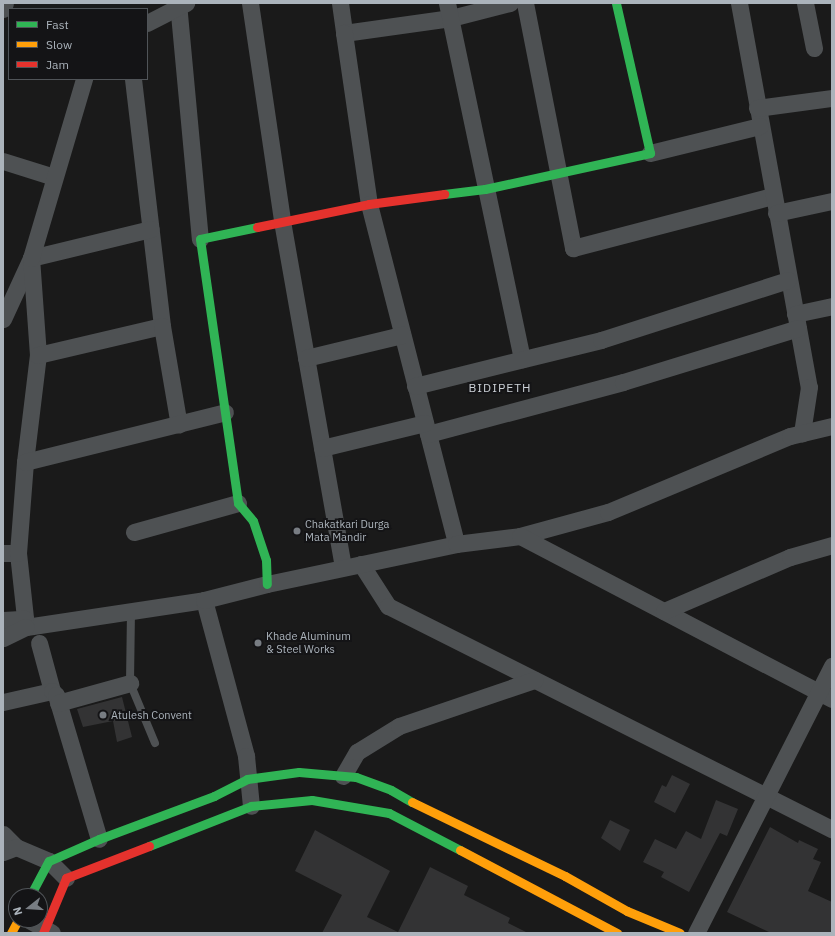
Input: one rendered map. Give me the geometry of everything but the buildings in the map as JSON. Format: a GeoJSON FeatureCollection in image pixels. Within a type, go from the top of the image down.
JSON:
{"type":"FeatureCollection","features":[{"type":"Feature","properties":{"kind":"main road"},"geometry":{"type":"LineString","coordinates":[[267,584],[266,560],[260,540],[252,521],[238,503],[200,239],[369,204],[485,189],[650,153],[616,3]]}},
{"type":"Feature","properties":{"kind":"main road"},"geometry":{"type":"LineString","coordinates":[[34,888],[49,861],[99,839],[214,796],[247,779],[299,772],[356,777],[391,790],[432,813],[565,876],[627,911],[680,933]]}},
{"type":"Feature","properties":{"kind":"main road"},"geometry":{"type":"LineString","coordinates":[[46,932],[66,878],[251,806],[312,800],[389,813],[612,932]]}},
{"type":"Feature","properties":{"kind":"street"},"geometry":{"type":"LineString","coordinates":[[3,9],[5,3]]}},
{"type":"Feature","properties":{"kind":"street"},"geometry":{"type":"LineString","coordinates":[[250,3],[282,221],[342,567]]}},
{"type":"Feature","properties":{"kind":"street"},"geometry":{"type":"LineString","coordinates":[[340,3],[369,204],[456,544]]}},
{"type":"Feature","properties":{"kind":"street"},"geometry":{"type":"LineString","coordinates":[[344,33],[449,10],[510,3]]}},
{"type":"Feature","properties":{"kind":"street"},"geometry":{"type":"LineString","coordinates":[[525,3],[573,248],[772,196]]}},
{"type":"Feature","properties":{"kind":"street"},"geometry":{"type":"LineString","coordinates":[[739,3],[772,196],[809,387],[802,433]]}},
{"type":"Feature","properties":{"kind":"street"},"geometry":{"type":"LineString","coordinates":[[805,3],[814,48]]}},
{"type":"Feature","properties":{"kind":"street"},"geometry":{"type":"LineString","coordinates":[[148,22],[180,4],[200,239]]}},
{"type":"Feature","properties":{"kind":"street"},"geometry":{"type":"LineString","coordinates":[[449,10],[485,189],[522,359]]}},
{"type":"Feature","properties":{"kind":"street"},"geometry":{"type":"LineString","coordinates":[[3,319],[31,258],[84,80]]}},
{"type":"Feature","properties":{"kind":"street"},"geometry":{"type":"LineString","coordinates":[[133,80],[162,326],[179,426]]}},
{"type":"Feature","properties":{"kind":"street"},"geometry":{"type":"LineString","coordinates":[[757,108],[832,98]]}},
{"type":"Feature","properties":{"kind":"street"},"geometry":{"type":"LineString","coordinates":[[650,153],[760,126]]}},
{"type":"Feature","properties":{"kind":"street"},"geometry":{"type":"LineString","coordinates":[[3,161],[54,177]]}},
{"type":"Feature","properties":{"kind":"street"},"geometry":{"type":"LineString","coordinates":[[776,213],[832,201]]}},
{"type":"Feature","properties":{"kind":"street"},"geometry":{"type":"LineString","coordinates":[[31,258],[151,230]]}},
{"type":"Feature","properties":{"kind":"street"},"geometry":{"type":"LineString","coordinates":[[26,623],[11,553],[25,462],[38,356],[31,258]]}},
{"type":"Feature","properties":{"kind":"street"},"geometry":{"type":"LineString","coordinates":[[416,386],[601,340],[788,280]]}},
{"type":"Feature","properties":{"kind":"street"},"geometry":{"type":"LineString","coordinates":[[322,448],[426,429],[623,382],[796,321],[832,306]]}},
{"type":"Feature","properties":{"kind":"street"},"geometry":{"type":"LineString","coordinates":[[38,356],[162,326]]}},
{"type":"Feature","properties":{"kind":"street"},"geometry":{"type":"LineString","coordinates":[[306,358],[402,335]]}},
{"type":"Feature","properties":{"kind":"street"},"geometry":{"type":"LineString","coordinates":[[25,462],[179,426],[225,412]]}},
{"type":"Feature","properties":{"kind":"street"},"geometry":{"type":"LineString","coordinates":[[3,620],[26,623],[130,611],[204,600],[342,567],[456,544],[520,536],[608,512],[802,433],[832,426]]}},
{"type":"Feature","properties":{"kind":"street"},"geometry":{"type":"LineString","coordinates":[[134,532],[238,503]]}},
{"type":"Feature","properties":{"kind":"street"},"geometry":{"type":"LineString","coordinates":[[520,536],[825,696]]}},
{"type":"Feature","properties":{"kind":"street"},"geometry":{"type":"LineString","coordinates":[[664,611],[790,557],[832,546]]}},
{"type":"Feature","properties":{"kind":"street"},"geometry":{"type":"LineString","coordinates":[[361,564],[388,606],[765,794],[832,829]]}},
{"type":"Feature","properties":{"kind":"street"},"geometry":{"type":"LineString","coordinates":[[204,600],[246,756],[247,779],[251,806]]}},
{"type":"Feature","properties":{"kind":"street"},"geometry":{"type":"LineString","coordinates":[[3,638],[26,623]]}},
{"type":"Feature","properties":{"kind":"street"},"geometry":{"type":"LineString","coordinates":[[39,643],[99,839]]}},
{"type":"Feature","properties":{"kind":"street"},"geometry":{"type":"LineString","coordinates":[[696,933],[765,794],[825,696],[832,666]]}},
{"type":"Feature","properties":{"kind":"street"},"geometry":{"type":"LineString","coordinates":[[343,776],[357,752],[399,726],[534,680]]}},
{"type":"Feature","properties":{"kind":"street"},"geometry":{"type":"LineString","coordinates":[[3,702],[55,697],[130,683]]}},
{"type":"Feature","properties":{"kind":"street"},"geometry":{"type":"LineString","coordinates":[[3,834],[9,849],[49,861],[66,878]]}},
{"type":"Feature","properties":{"kind":"lane"},"geometry":{"type":"LineString","coordinates":[[130,611],[130,683],[155,743]]}},
{"type":"Feature","properties":{"kind":"traffic: fast"},"geometry":{"type":"LineString","coordinates":[[444,194],[485,189],[650,153],[616,3]]}},
{"type":"Feature","properties":{"kind":"traffic: fast"},"geometry":{"type":"LineString","coordinates":[[257,227],[200,239],[238,503],[253,521],[266,560],[267,584]]}},
{"type":"Feature","properties":{"kind":"traffic: fast"},"geometry":{"type":"LineString","coordinates":[[34,888],[49,861],[99,839],[214,796],[247,779],[299,772],[356,777],[391,790],[412,802]]}},
{"type":"Feature","properties":{"kind":"traffic: fast"},"geometry":{"type":"LineString","coordinates":[[149,846],[251,806],[312,800],[389,813],[460,850]]}},
{"type":"Feature","properties":{"kind":"traffic: slow"},"geometry":{"type":"LineString","coordinates":[[412,802],[565,876],[627,911],[680,933]]}},
{"type":"Feature","properties":{"kind":"traffic: slow"},"geometry":{"type":"LineString","coordinates":[[460,850],[617,933]]}},
{"type":"Feature","properties":{"kind":"traffic: slow"},"geometry":{"type":"LineString","coordinates":[[11,933],[14,928]]}},
{"type":"Feature","properties":{"kind":"traffic: jam"},"geometry":{"type":"LineString","coordinates":[[257,227],[369,204],[444,194]]}},
{"type":"Feature","properties":{"kind":"traffic: jam"},"geometry":{"type":"LineString","coordinates":[[43,933],[66,878],[149,846]]}},
{"type":"Feature","properties":{"kind":"place","name":"Chakatkari Durga Mata Mandir"},"geometry":{"type":"Point","coordinates":[297,531]}},
{"type":"Feature","properties":{"kind":"place","name":"Khade Aluminum & Steel Works"},"geometry":{"type":"Point","coordinates":[258,643]}},
{"type":"Feature","properties":{"kind":"place","name":"Atulesh Convent"},"geometry":{"type":"Point","coordinates":[103,715]}},
{"type":"Feature","properties":{"kind":"district","name":"BIDIPETH"},"geometry":{"type":"Point","coordinates":[500,388]}}]}
